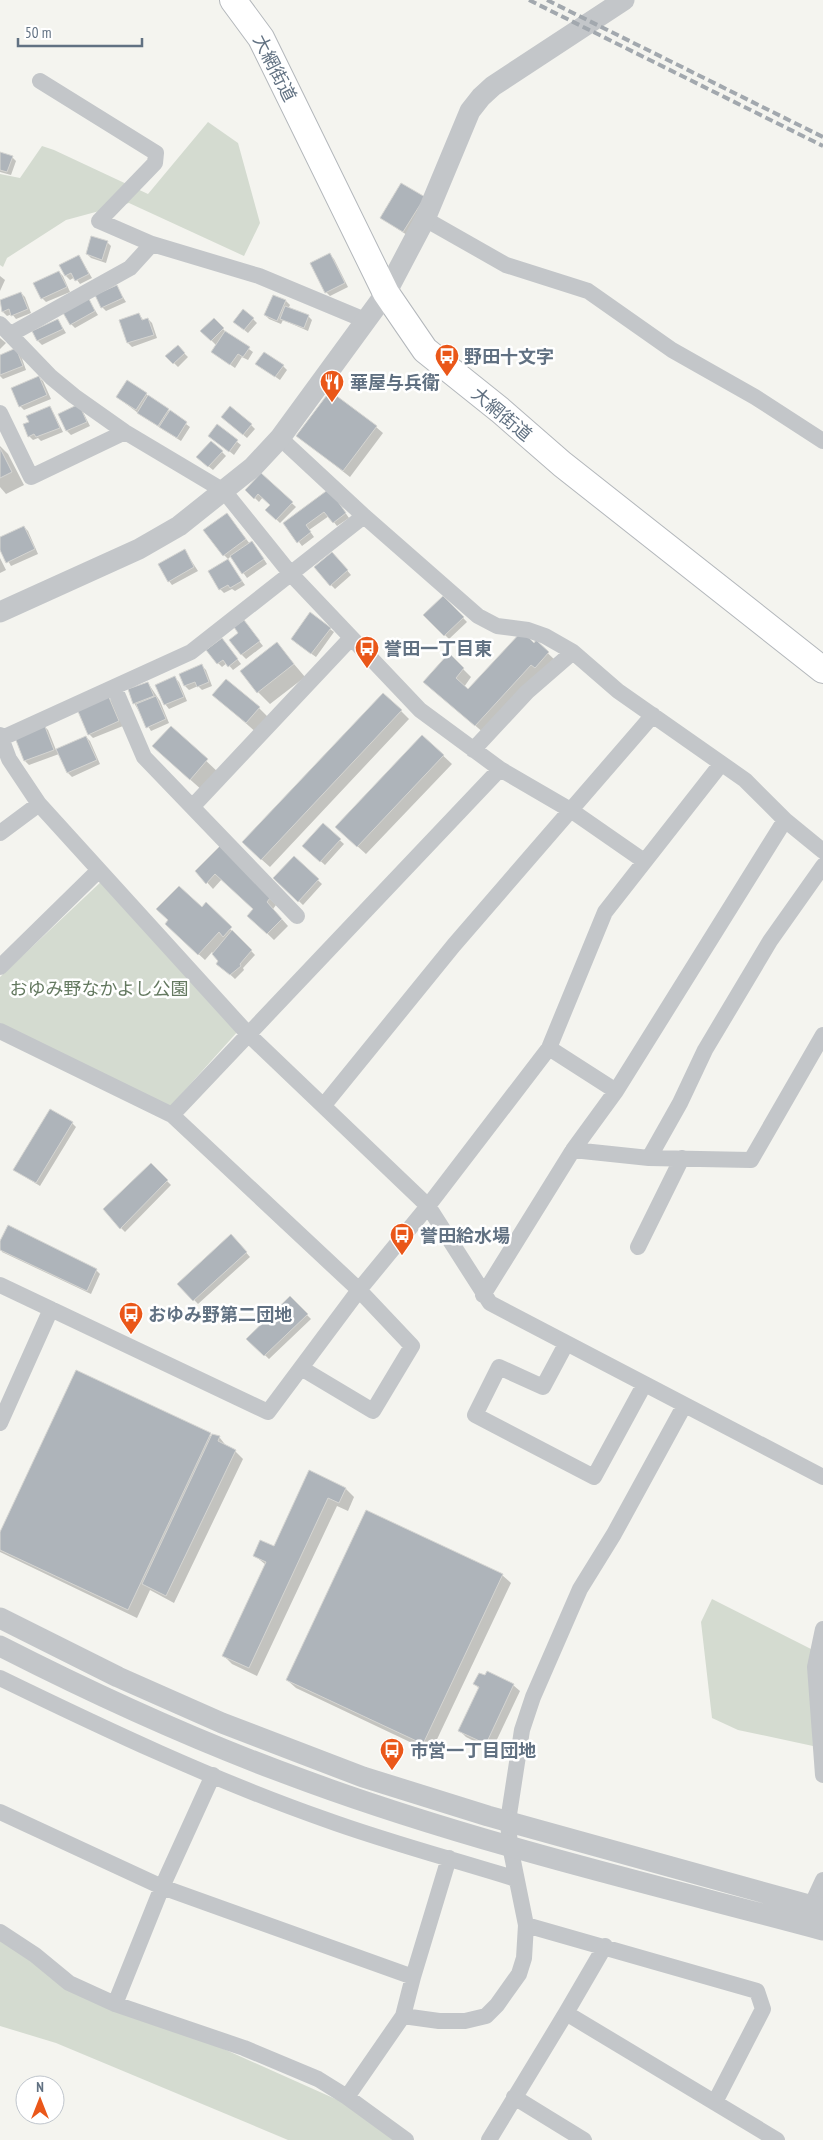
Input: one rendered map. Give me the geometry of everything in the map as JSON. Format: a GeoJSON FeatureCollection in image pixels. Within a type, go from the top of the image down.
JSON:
{"type":"FeatureCollection","features":[{"type":"Feature","properties":{"kind":"main road","name":"大網街道"},"geometry":{"type":"LineString","coordinates":[[233,0],[261,38],[386,293],[425,350],[500,410],[562,464],[823,670]]}},
{"type":"Feature","properties":{"kind":"street"},"geometry":{"type":"LineString","coordinates":[[0,612],[139,549],[179,526],[253,467],[280,438],[386,293],[426,220],[470,111],[481,97],[493,86],[624,0]]}},
{"type":"Feature","properties":{"kind":"street"},"geometry":{"type":"LineString","coordinates":[[40,80],[156,153],[155,163],[99,221],[152,244],[260,276],[366,321]]}},
{"type":"Feature","properties":{"kind":"street"},"geometry":{"type":"LineString","coordinates":[[426,220],[506,265],[588,291],[672,350],[755,397],[823,441]]}},
{"type":"Feature","properties":{"kind":"street"},"geometry":{"type":"LineString","coordinates":[[152,244],[130,268],[5,329],[51,377],[74,396],[125,432],[224,491],[290,573],[420,710],[500,769],[572,811],[644,861]]}},
{"type":"Feature","properties":{"kind":"street"},"geometry":{"type":"LineString","coordinates":[[0,413],[30,477],[125,432]]}},
{"type":"Feature","properties":{"kind":"street"},"geometry":{"type":"LineString","coordinates":[[280,438],[364,516],[478,616],[497,626],[528,630],[545,636],[573,652],[618,691],[745,780],[785,820],[823,851]]}},
{"type":"Feature","properties":{"kind":"street"},"geometry":{"type":"LineString","coordinates":[[364,516],[191,652],[0,737],[9,759],[39,804],[248,1034],[324,1104],[428,1206],[483,1295],[490,1303],[823,1477]]}},
{"type":"Feature","properties":{"kind":"street"},"geometry":{"type":"LineString","coordinates":[[193,806],[351,638]]}},
{"type":"Feature","properties":{"kind":"street"},"geometry":{"type":"LineString","coordinates":[[473,750],[527,692],[573,652]]}},
{"type":"Feature","properties":{"kind":"street"},"geometry":{"type":"LineString","coordinates":[[114,687],[144,757],[298,916]]}},
{"type":"Feature","properties":{"kind":"street"},"geometry":{"type":"LineString","coordinates":[[324,1104],[454,946],[653,715]]}},
{"type":"Feature","properties":{"kind":"street"},"geometry":{"type":"LineString","coordinates":[[0,1285],[268,1412],[359,1290],[428,1206],[549,1048],[605,912],[721,764]]}},
{"type":"Feature","properties":{"kind":"street"},"geometry":{"type":"LineString","coordinates":[[172,1115],[500,769]]}},
{"type":"Feature","properties":{"kind":"street"},"geometry":{"type":"LineString","coordinates":[[0,833],[39,804]]}},
{"type":"Feature","properties":{"kind":"street"},"geometry":{"type":"LineString","coordinates":[[483,1295],[573,1150],[616,1091],[785,820]]}},
{"type":"Feature","properties":{"kind":"street"},"geometry":{"type":"LineString","coordinates":[[649,1158],[680,1103],[705,1050],[770,940],[823,866]]}},
{"type":"Feature","properties":{"kind":"street"},"geometry":{"type":"LineString","coordinates":[[1,965],[99,870]]}},
{"type":"Feature","properties":{"kind":"street"},"geometry":{"type":"LineString","coordinates":[[0,1031],[172,1115],[359,1290],[412,1346],[373,1410],[301,1368]]}},
{"type":"Feature","properties":{"kind":"street"},"geometry":{"type":"LineString","coordinates":[[573,1150],[649,1158],[751,1160],[823,1035]]}},
{"type":"Feature","properties":{"kind":"street"},"geometry":{"type":"LineString","coordinates":[[549,1048],[616,1091]]}},
{"type":"Feature","properties":{"kind":"street"},"geometry":{"type":"LineString","coordinates":[[638,1247],[682,1158]]}},
{"type":"Feature","properties":{"kind":"street"},"geometry":{"type":"LineString","coordinates":[[0,1424],[51,1309]]}},
{"type":"Feature","properties":{"kind":"street"},"geometry":{"type":"LineString","coordinates":[[566,1344],[543,1387],[500,1366],[475,1416],[594,1477],[644,1385]]}},
{"type":"Feature","properties":{"kind":"street"},"geometry":{"type":"LineString","coordinates":[[403,2016],[438,2021],[465,2021],[486,2016],[519,1974],[524,1958],[526,1925],[510,1846],[508,1821],[522,1730],[533,1697],[580,1589],[614,1534],[684,1406]]}},
{"type":"Feature","properties":{"kind":"street"},"geometry":{"type":"LineString","coordinates":[[0,1618],[118,1677],[222,1723],[363,1777],[508,1821],[817,1907],[823,1880]]}},
{"type":"Feature","properties":{"kind":"street"},"geometry":{"type":"LineString","coordinates":[[823,1629],[816,1667],[823,1775]]}},
{"type":"Feature","properties":{"kind":"street"},"geometry":{"type":"LineString","coordinates":[[0,1646],[140,1714],[308,1782],[402,1814],[510,1846],[823,1930]]}},
{"type":"Feature","properties":{"kind":"street"},"geometry":{"type":"LineString","coordinates":[[0,1678],[90,1722],[213,1775],[324,1819],[516,1879]]}},
{"type":"Feature","properties":{"kind":"street"},"geometry":{"type":"LineString","coordinates":[[115,2004],[162,1887],[213,1775]]}},
{"type":"Feature","properties":{"kind":"street"},"geometry":{"type":"LineString","coordinates":[[0,1812],[162,1887],[413,1977]]}},
{"type":"Feature","properties":{"kind":"street"},"geometry":{"type":"LineString","coordinates":[[346,2097],[403,2016],[449,1858]]}},
{"type":"Feature","properties":{"kind":"street"},"geometry":{"type":"LineString","coordinates":[[526,1925],[605,1946],[757,1991],[763,2009],[715,2102]]}},
{"type":"Feature","properties":{"kind":"street"},"geometry":{"type":"LineString","coordinates":[[0,1932],[35,1955],[69,1983],[115,2004],[244,2048],[318,2079],[406,2140]]}},
{"type":"Feature","properties":{"kind":"street"},"geometry":{"type":"LineString","coordinates":[[489,2140],[605,1946]]}},
{"type":"Feature","properties":{"kind":"street"},"geometry":{"type":"LineString","coordinates":[[566,2013],[777,2140]]}},
{"type":"Feature","properties":{"kind":"street"},"geometry":{"type":"LineString","coordinates":[[514,2097],[584,2140]]}},
{"type":"Feature","properties":{"kind":"green space"},"geometry":{"type":"Polygon","coordinates":[[[208,122],[238,143],[260,223],[244,256],[129,203],[66,220],[7,258],[3,267],[0,265],[0,174],[20,178],[42,146],[148,194],[208,122]]]}},
{"type":"Feature","properties":{"kind":"green space","name":"おゆみ野なかよし公園"},"geometry":{"type":"Polygon","coordinates":[[[104,879],[239,1030],[168,1109],[0,1023],[0,977],[104,879]]]}},
{"type":"Feature","properties":{"kind":"green space"},"geometry":{"type":"Polygon","coordinates":[[[712,1599],[811,1649],[813,1746],[738,1730],[712,1718],[701,1622],[712,1599]]]}},
{"type":"Feature","properties":{"kind":"green space"},"geometry":{"type":"Polygon","coordinates":[[[0,1936],[58,1983],[197,2037],[378,2118],[405,2140],[288,2140],[56,2043],[0,2026],[0,1936]]]}},
{"type":"Feature","properties":{"kind":"building"},"geometry":{"type":"Polygon","coordinates":[[[0,152],[13,156],[7,172],[0,170],[0,152]]]}},
{"type":"Feature","properties":{"kind":"building"},"geometry":{"type":"Polygon","coordinates":[[[401,183],[425,197],[403,232],[380,218],[401,183]]]}},
{"type":"Feature","properties":{"kind":"building"},"geometry":{"type":"Polygon","coordinates":[[[91,236],[108,241],[102,260],[86,254],[91,236]]]}},
{"type":"Feature","properties":{"kind":"building"},"geometry":{"type":"Polygon","coordinates":[[[330,253],[345,283],[325,293],[310,263],[330,253]]]}},
{"type":"Feature","properties":{"kind":"building"},"geometry":{"type":"Polygon","coordinates":[[[79,255],[89,274],[75,281],[71,273],[65,276],[59,265],[79,255]]]}},
{"type":"Feature","properties":{"kind":"building"},"geometry":{"type":"Polygon","coordinates":[[[59,271],[67,287],[41,299],[33,283],[59,271]]]}},
{"type":"Feature","properties":{"kind":"building"},"geometry":{"type":"Polygon","coordinates":[[[117,285],[123,298],[101,308],[95,295],[117,285]]]}},
{"type":"Feature","properties":{"kind":"building"},"geometry":{"type":"Polygon","coordinates":[[[21,292],[28,309],[11,316],[9,309],[2,312],[0,300],[21,292]]]}},
{"type":"Feature","properties":{"kind":"building"},"geometry":{"type":"Polygon","coordinates":[[[273,295],[286,300],[277,321],[264,315],[273,295]]]}},
{"type":"Feature","properties":{"kind":"building"},"geometry":{"type":"Polygon","coordinates":[[[88,297],[95,311],[70,325],[62,311],[88,297]]]}},
{"type":"Feature","properties":{"kind":"building"},"geometry":{"type":"Polygon","coordinates":[[[285,306],[309,315],[304,328],[280,319],[285,306]]]}},
{"type":"Feature","properties":{"kind":"building"},"geometry":{"type":"Polygon","coordinates":[[[243,309],[254,318],[244,330],[233,322],[243,309]]]}},
{"type":"Feature","properties":{"kind":"building"},"geometry":{"type":"Polygon","coordinates":[[[139,313],[142,320],[148,318],[154,335],[127,343],[119,320],[139,313]]]}},
{"type":"Feature","properties":{"kind":"building"},"geometry":{"type":"Polygon","coordinates":[[[214,318],[224,328],[211,341],[200,331],[214,318]]]}},
{"type":"Feature","properties":{"kind":"building"},"geometry":{"type":"Polygon","coordinates":[[[58,319],[63,329],[37,341],[32,331],[58,319]]]}},
{"type":"Feature","properties":{"kind":"building"},"geometry":{"type":"Polygon","coordinates":[[[225,331],[250,347],[243,357],[238,354],[230,365],[211,352],[225,331]]]}},
{"type":"Feature","properties":{"kind":"building"},"geometry":{"type":"Polygon","coordinates":[[[178,345],[185,353],[173,364],[165,356],[178,345]]]}},
{"type":"Feature","properties":{"kind":"building"},"geometry":{"type":"Polygon","coordinates":[[[16,348],[23,366],[0,375],[0,355],[16,348]]]}},
{"type":"Feature","properties":{"kind":"building"},"geometry":{"type":"Polygon","coordinates":[[[264,352],[284,365],[275,377],[255,364],[264,352]]]}},
{"type":"Feature","properties":{"kind":"building"},"geometry":{"type":"Polygon","coordinates":[[[39,376],[47,395],[19,407],[11,388],[39,376]]]}},
{"type":"Feature","properties":{"kind":"building"},"geometry":{"type":"Polygon","coordinates":[[[127,380],[147,393],[136,410],[116,397],[127,380]]]}},
{"type":"Feature","properties":{"kind":"building"},"geometry":{"type":"Polygon","coordinates":[[[330,391],[377,426],[343,471],[296,436],[330,391]]]}},
{"type":"Feature","properties":{"kind":"building"},"geometry":{"type":"Polygon","coordinates":[[[148,395],[169,409],[158,426],[137,413],[148,395]]]}},
{"type":"Feature","properties":{"kind":"building"},"geometry":{"type":"Polygon","coordinates":[[[79,404],[87,422],[66,431],[58,414],[79,404]]]}},
{"type":"Feature","properties":{"kind":"building"},"geometry":{"type":"Polygon","coordinates":[[[50,406],[60,428],[36,437],[34,434],[28,437],[23,424],[29,422],[26,416],[50,406]]]}},
{"type":"Feature","properties":{"kind":"building"},"geometry":{"type":"Polygon","coordinates":[[[230,406],[252,424],[243,435],[221,417],[230,406]]]}},
{"type":"Feature","properties":{"kind":"building"},"geometry":{"type":"Polygon","coordinates":[[[170,410],[187,422],[177,438],[159,427],[170,410]]]}},
{"type":"Feature","properties":{"kind":"building"},"geometry":{"type":"Polygon","coordinates":[[[217,424],[238,440],[229,452],[208,436],[217,424]]]}},
{"type":"Feature","properties":{"kind":"building"},"geometry":{"type":"Polygon","coordinates":[[[211,441],[223,451],[208,467],[196,457],[211,441]]]}},
{"type":"Feature","properties":{"kind":"building"},"geometry":{"type":"Polygon","coordinates":[[[0,448],[12,472],[0,478],[0,448]]]}},
{"type":"Feature","properties":{"kind":"building"},"geometry":{"type":"Polygon","coordinates":[[[261,473],[293,502],[276,520],[265,510],[270,505],[258,494],[254,499],[245,490],[261,473]]]}},
{"type":"Feature","properties":{"kind":"building"},"geometry":{"type":"Polygon","coordinates":[[[329,489],[346,513],[333,523],[324,512],[306,525],[311,532],[297,543],[283,523],[329,489]]]}},
{"type":"Feature","properties":{"kind":"building"},"geometry":{"type":"Polygon","coordinates":[[[227,513],[246,539],[223,556],[203,530],[227,513]]]}},
{"type":"Feature","properties":{"kind":"building"},"geometry":{"type":"Polygon","coordinates":[[[24,526],[35,549],[6,563],[0,550],[0,537],[24,526]]]}},
{"type":"Feature","properties":{"kind":"building"},"geometry":{"type":"Polygon","coordinates":[[[252,541],[264,559],[242,574],[230,556],[252,541]]]}},
{"type":"Feature","properties":{"kind":"building"},"geometry":{"type":"Polygon","coordinates":[[[185,549],[194,567],[168,582],[158,564],[185,549]]]}},
{"type":"Feature","properties":{"kind":"building"},"geometry":{"type":"Polygon","coordinates":[[[332,552],[348,570],[330,586],[314,567],[332,552]]]}},
{"type":"Feature","properties":{"kind":"building"},"geometry":{"type":"Polygon","coordinates":[[[228,559],[242,581],[230,588],[228,585],[219,590],[208,571],[228,559]]]}},
{"type":"Feature","properties":{"kind":"building"},"geometry":{"type":"Polygon","coordinates":[[[443,596],[464,617],[444,636],[423,615],[443,596]]]}},
{"type":"Feature","properties":{"kind":"building"},"geometry":{"type":"Polygon","coordinates":[[[310,612],[331,628],[311,654],[291,639],[310,612]]]}},
{"type":"Feature","properties":{"kind":"building"},"geometry":{"type":"Polygon","coordinates":[[[244,620],[260,641],[241,655],[229,640],[238,633],[234,627],[244,620]]]}},
{"type":"Feature","properties":{"kind":"building"},"geometry":{"type":"Polygon","coordinates":[[[522,631],[534,643],[536,640],[549,652],[535,668],[531,665],[475,726],[423,682],[449,653],[464,668],[456,678],[468,689],[522,631]]]}},
{"type":"Feature","properties":{"kind":"building"},"geometry":{"type":"Polygon","coordinates":[[[222,638],[238,659],[228,667],[223,660],[217,664],[206,650],[222,638]]]}},
{"type":"Feature","properties":{"kind":"building"},"geometry":{"type":"Polygon","coordinates":[[[277,642],[294,664],[257,693],[240,671],[277,642]]]}},
{"type":"Feature","properties":{"kind":"building"},"geometry":{"type":"Polygon","coordinates":[[[202,664],[209,682],[197,687],[195,682],[184,686],[179,674],[202,664]]]}},
{"type":"Feature","properties":{"kind":"building"},"geometry":{"type":"Polygon","coordinates":[[[175,676],[184,697],[164,705],[155,685],[175,676]]]}},
{"type":"Feature","properties":{"kind":"building"},"geometry":{"type":"Polygon","coordinates":[[[226,679],[260,707],[246,723],[212,695],[226,679]]]}},
{"type":"Feature","properties":{"kind":"building"},"geometry":{"type":"Polygon","coordinates":[[[148,682],[154,696],[133,704],[128,689],[148,682]]]}},
{"type":"Feature","properties":{"kind":"building"},"geometry":{"type":"Polygon","coordinates":[[[383,693],[402,710],[261,860],[242,842],[383,693]]]}},
{"type":"Feature","properties":{"kind":"building"},"geometry":{"type":"Polygon","coordinates":[[[108,695],[119,721],[88,735],[77,709],[108,695]]]}},
{"type":"Feature","properties":{"kind":"building"},"geometry":{"type":"Polygon","coordinates":[[[156,696],[166,719],[146,728],[136,704],[156,696]]]}},
{"type":"Feature","properties":{"kind":"building"},"geometry":{"type":"Polygon","coordinates":[[[44,724],[54,750],[24,761],[14,735],[44,724]]]}},
{"type":"Feature","properties":{"kind":"building"},"geometry":{"type":"Polygon","coordinates":[[[171,726],[208,759],[190,780],[152,746],[171,726]]]}},
{"type":"Feature","properties":{"kind":"building"},"geometry":{"type":"Polygon","coordinates":[[[422,735],[444,755],[357,847],[335,827],[422,735]]]}},
{"type":"Feature","properties":{"kind":"building"},"geometry":{"type":"Polygon","coordinates":[[[86,736],[97,760],[67,773],[56,749],[86,736]]]}},
{"type":"Feature","properties":{"kind":"building"},"geometry":{"type":"Polygon","coordinates":[[[323,823],[341,839],[320,862],[302,846],[323,823]]]}},
{"type":"Feature","properties":{"kind":"building"},"geometry":{"type":"Polygon","coordinates":[[[220,846],[270,898],[267,902],[282,919],[267,934],[247,916],[253,909],[215,874],[206,884],[195,871],[220,846]]]}},
{"type":"Feature","properties":{"kind":"building"},"geometry":{"type":"Polygon","coordinates":[[[294,856],[319,879],[298,902],[273,878],[294,856]]]}},
{"type":"Feature","properties":{"kind":"building"},"geometry":{"type":"Polygon","coordinates":[[[179,886],[202,907],[206,902],[232,927],[223,937],[219,932],[198,955],[165,924],[168,920],[156,909],[179,886]]]}},
{"type":"Feature","properties":{"kind":"building"},"geometry":{"type":"Polygon","coordinates":[[[232,930],[252,950],[240,964],[241,966],[230,975],[216,964],[218,961],[212,954],[232,930]]]}},
{"type":"Feature","properties":{"kind":"building"},"geometry":{"type":"Polygon","coordinates":[[[50,1109],[73,1122],[36,1183],[13,1170],[50,1109]]]}},
{"type":"Feature","properties":{"kind":"building"},"geometry":{"type":"Polygon","coordinates":[[[151,1163],[168,1180],[120,1229],[103,1209],[151,1163]]]}},
{"type":"Feature","properties":{"kind":"building"},"geometry":{"type":"Polygon","coordinates":[[[8,1225],[97,1269],[87,1291],[0,1250],[0,1241],[8,1225]]]}},
{"type":"Feature","properties":{"kind":"building"},"geometry":{"type":"Polygon","coordinates":[[[231,1234],[247,1252],[193,1301],[177,1284],[231,1234]]]}},
{"type":"Feature","properties":{"kind":"building"},"geometry":{"type":"Polygon","coordinates":[[[290,1296],[308,1314],[264,1356],[246,1339],[290,1296]]]}},
{"type":"Feature","properties":{"kind":"building"},"geometry":{"type":"Polygon","coordinates":[[[76,1370],[211,1433],[128,1610],[0,1550],[0,1532],[76,1370]]]}},
{"type":"Feature","properties":{"kind":"building"},"geometry":{"type":"Polygon","coordinates":[[[212,1434],[220,1436],[218,1441],[236,1450],[166,1596],[142,1584],[212,1434]]]}},
{"type":"Feature","properties":{"kind":"building"},"geometry":{"type":"Polygon","coordinates":[[[309,1470],[346,1488],[339,1503],[328,1498],[249,1668],[222,1656],[266,1562],[253,1556],[260,1540],[274,1546],[309,1470]]]}},
{"type":"Feature","properties":{"kind":"building"},"geometry":{"type":"Polygon","coordinates":[[[366,1510],[503,1574],[423,1744],[286,1680],[366,1510]]]}},
{"type":"Feature","properties":{"kind":"building"},"geometry":{"type":"Polygon","coordinates":[[[487,1671],[514,1684],[486,1744],[458,1731],[479,1687],[473,1684],[479,1673],[485,1675],[487,1671]]]}},
{"type":"Feature","properties":{"kind":"railway"},"geometry":{"type":"LineString","coordinates":[[529,0],[823,146]]}},
{"type":"Feature","properties":{"kind":"railway"},"geometry":{"type":"LineString","coordinates":[[547,0],[823,137]]}},
{"type":"Feature","properties":{"kind":"place","name":"野田十文字"},"geometry":{"type":"Point","coordinates":[447,377]}},
{"type":"Feature","properties":{"kind":"place","name":"華屋与兵衛"},"geometry":{"type":"Point","coordinates":[332,403]}},
{"type":"Feature","properties":{"kind":"place","name":"誉田一丁目東"},"geometry":{"type":"Point","coordinates":[367,669]}},
{"type":"Feature","properties":{"kind":"place","name":"誉田給水場"},"geometry":{"type":"Point","coordinates":[402,1256]}},
{"type":"Feature","properties":{"kind":"place","name":"おゆみ野第二団地"},"geometry":{"type":"Point","coordinates":[131,1335]}},
{"type":"Feature","properties":{"kind":"place","name":"市営一丁目団地"},"geometry":{"type":"Point","coordinates":[392,1771]}}]}
